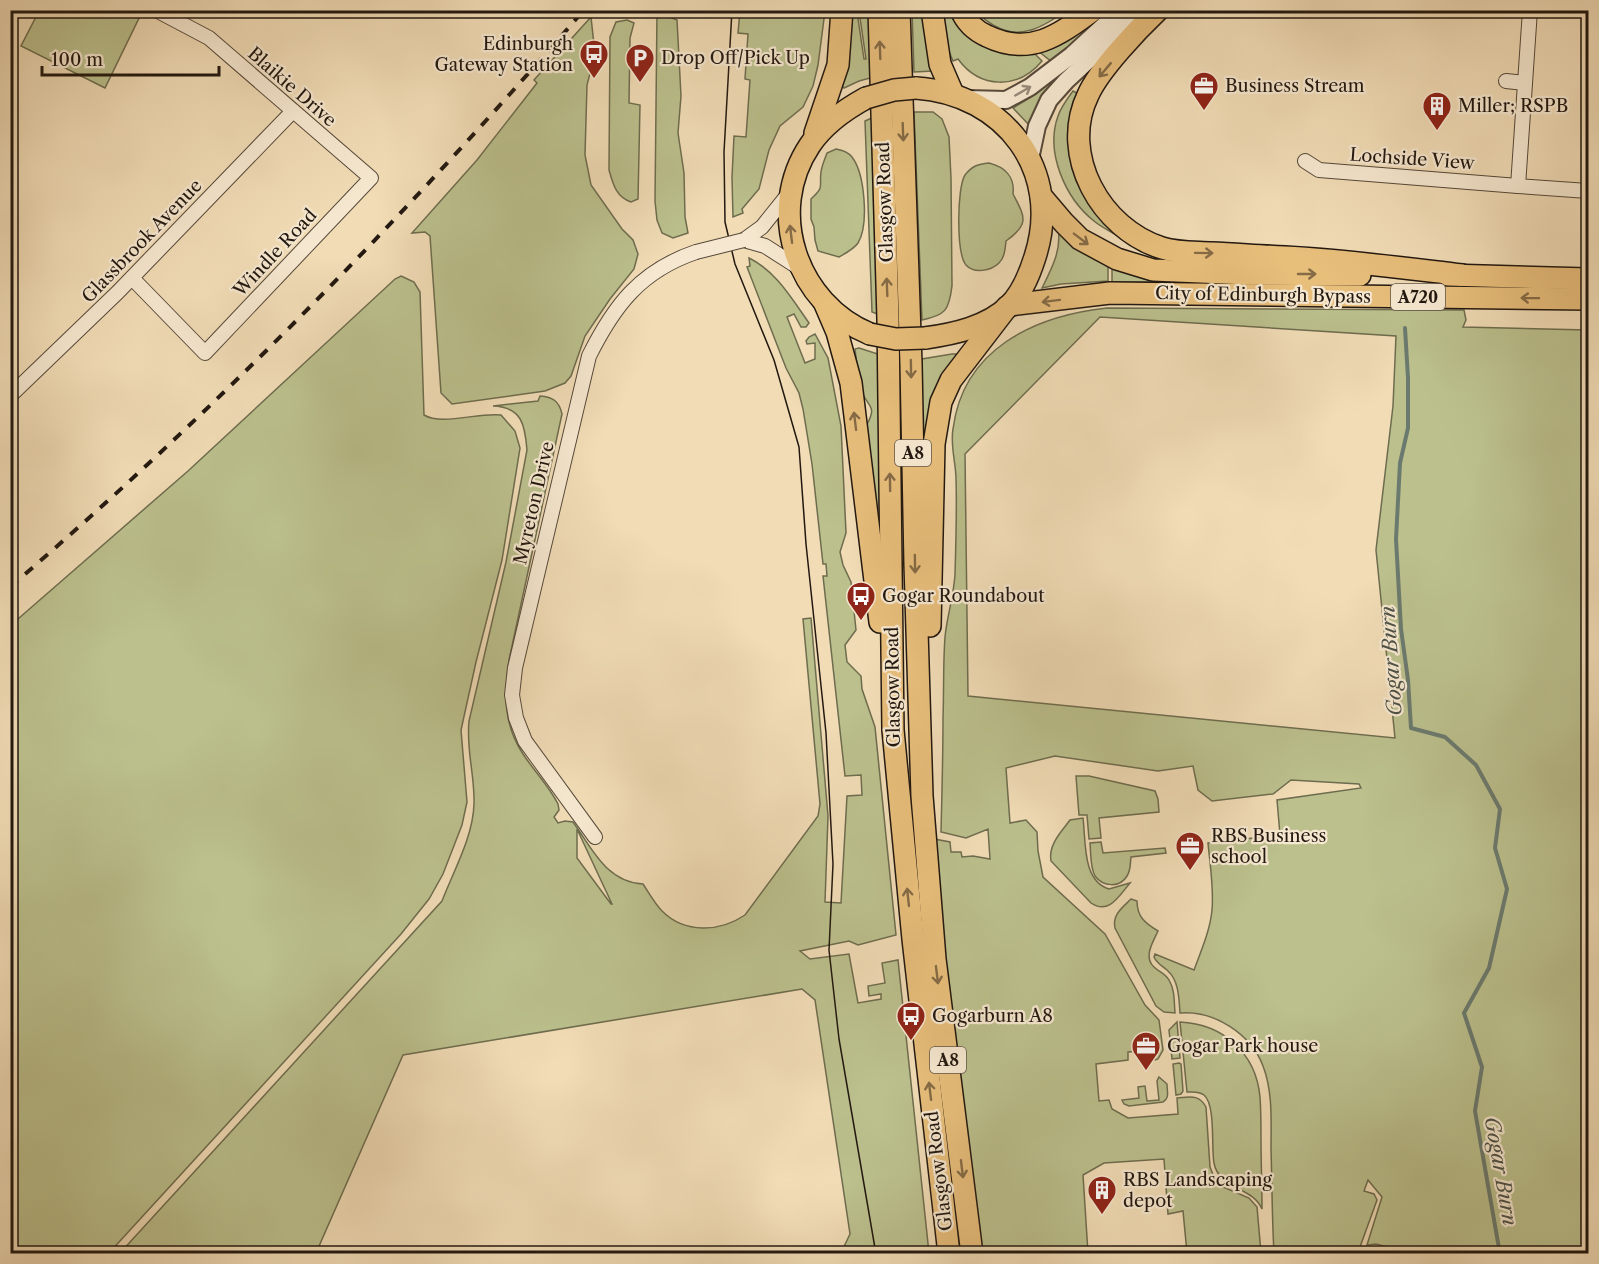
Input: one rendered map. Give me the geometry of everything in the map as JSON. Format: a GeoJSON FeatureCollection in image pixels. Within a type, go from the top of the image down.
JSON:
{"type":"FeatureCollection","features":[{"type":"Feature","properties":{"kind":"main road"},"geometry":{"type":"LineString","coordinates":[[842,10],[838,65],[812,142],[799,165],[791,191],[789,214],[791,238],[801,269],[810,286],[842,319],[870,334],[896,339],[925,338],[958,332],[975,326],[1008,306]]}},
{"type":"Feature","properties":{"kind":"main road","name":"Glasgow Road"},"geometry":{"type":"LineString","coordinates":[[879,10],[888,319],[892,730],[948,1254]]}},
{"type":"Feature","properties":{"kind":"main road","name":"Glasgow Road"},"geometry":{"type":"LineString","coordinates":[[899,10],[922,796],[935,959],[972,1254]]}},
{"type":"Feature","properties":{"kind":"main road"},"geometry":{"type":"LineString","coordinates":[[932,10],[942,69],[960,96]]}},
{"type":"Feature","properties":{"kind":"main road"},"geometry":{"type":"LineString","coordinates":[[961,10],[976,31],[1002,43],[1015,45],[1033,44],[1051,38],[1093,10]]}},
{"type":"Feature","properties":{"kind":"main road","name":"A720"},"geometry":{"type":"LineString","coordinates":[[1158,10],[1093,84],[1083,105],[1079,142],[1084,172],[1097,198],[1116,220],[1147,242],[1176,251],[1331,260],[1462,275]]}},
{"type":"Feature","properties":{"kind":"main road"},"geometry":{"type":"LineString","coordinates":[[812,142],[833,119],[866,98],[894,90],[916,88],[960,96],[985,109],[1015,135],[1030,159],[1037,176],[1041,196],[1043,221],[1040,243],[1032,266],[1008,306],[951,380],[941,402],[936,424],[932,515],[930,896]]}},
{"type":"Feature","properties":{"kind":"main road","name":"City of Edinburgh Bypass"},"geometry":{"type":"LineString","coordinates":[[1041,196],[1080,239],[1117,259],[1153,270],[1248,274],[1462,275],[1588,279]]}},
{"type":"Feature","properties":{"kind":"main road","name":"City of Edinburgh Bypass"},"geometry":{"type":"LineString","coordinates":[[1008,306],[1110,293],[1588,299]]}},
{"type":"Feature","properties":{"kind":"main road"},"geometry":{"type":"LineString","coordinates":[[825,304],[837,332],[850,383],[892,730]]}},
{"type":"Feature","properties":{"kind":"main road"},"geometry":{"type":"LineString","coordinates":[[968,1223],[978,1254]]}},
{"type":"Feature","properties":{"kind":"street","name":"Blaikie Drive"},"geometry":{"type":"LineString","coordinates":[[156,10],[209,38],[370,178]]}},
{"type":"Feature","properties":{"kind":"street"},"geometry":{"type":"LineString","coordinates":[[960,96],[1006,100],[1030,87],[1072,55],[1121,10]]}},
{"type":"Feature","properties":{"kind":"street"},"geometry":{"type":"LineString","coordinates":[[1030,159],[1037,126],[1049,100],[1098,51],[1145,10]]}},
{"type":"Feature","properties":{"kind":"street"},"geometry":{"type":"LineString","coordinates":[[1518,186],[1530,10]]}},
{"type":"Feature","properties":{"kind":"street"},"geometry":{"type":"LineString","coordinates":[[1506,81],[1525,83]]}},
{"type":"Feature","properties":{"kind":"street","name":"Glassbrook Avenue"},"geometry":{"type":"LineString","coordinates":[[13,393],[132,278],[293,111]]}},
{"type":"Feature","properties":{"kind":"street","name":"Lochside View"},"geometry":{"type":"LineString","coordinates":[[1305,161],[1318,170],[1588,191]]}},
{"type":"Feature","properties":{"kind":"street","name":"Windle Road"},"geometry":{"type":"LineString","coordinates":[[132,278],[206,353],[370,178]]}},
{"type":"Feature","properties":{"kind":"street","name":"Myreton Drive"},"geometry":{"type":"LineString","coordinates":[[595,837],[525,741],[516,718],[512,695],[515,668],[588,356],[613,312],[631,291],[660,268],[696,252],[744,240],[762,227],[791,191]]}},
{"type":"Feature","properties":{"kind":"street"},"geometry":{"type":"LineString","coordinates":[[744,240],[765,246],[801,269]]}},
{"type":"Feature","properties":{"kind":"green space"},"geometry":{"type":"Polygon","coordinates":[[[39,11],[135,11],[141,14],[105,88],[21,46],[39,11]]]}},
{"type":"Feature","properties":{"kind":"green space"},"geometry":{"type":"Polygon","coordinates":[[[740,11],[825,11],[813,86],[803,107],[780,126],[769,150],[759,189],[742,209],[743,213],[733,217],[734,136],[746,137],[750,80],[745,79],[748,34],[738,33],[740,11]]]}},
{"type":"Feature","properties":{"kind":"green space"},"geometry":{"type":"Polygon","coordinates":[[[859,11],[871,11],[874,77],[844,88],[841,85],[850,19],[857,12],[864,59],[866,59],[859,11]]]}},
{"type":"Feature","properties":{"kind":"green space"},"geometry":{"type":"Polygon","coordinates":[[[912,11],[922,11],[933,71],[914,72],[912,11]]]}},
{"type":"Feature","properties":{"kind":"green space"},"geometry":{"type":"Polygon","coordinates":[[[941,11],[955,11],[1033,52],[1042,61],[1022,77],[1011,81],[999,82],[977,76],[958,59],[953,61],[948,49],[941,11]]]}},
{"type":"Feature","properties":{"kind":"green space"},"geometry":{"type":"Polygon","coordinates":[[[977,11],[1066,11],[1032,30],[1014,32],[995,26],[977,11]]]}},
{"type":"Feature","properties":{"kind":"green space"},"geometry":{"type":"Polygon","coordinates":[[[657,12],[677,20],[681,96],[678,133],[684,173],[685,217],[688,233],[673,238],[662,233],[657,220],[655,201],[657,12]]]}},
{"type":"Feature","properties":{"kind":"green space"},"geometry":{"type":"Polygon","coordinates":[[[591,17],[595,54],[587,85],[585,155],[591,185],[622,229],[633,240],[638,254],[634,269],[585,336],[571,376],[565,383],[545,391],[452,404],[441,393],[430,236],[425,232],[412,233],[477,160],[537,83],[534,80],[591,17]]]}},
{"type":"Feature","properties":{"kind":"green space"},"geometry":{"type":"Polygon","coordinates":[[[1093,17],[1096,21],[1052,62],[1037,50],[1093,17]]]}},
{"type":"Feature","properties":{"kind":"green space"},"geometry":{"type":"Polygon","coordinates":[[[627,20],[634,23],[630,38],[629,103],[640,105],[638,199],[631,202],[619,193],[609,170],[610,37],[616,22],[627,20]]]}},
{"type":"Feature","properties":{"kind":"green space"},"geometry":{"type":"Polygon","coordinates":[[[1057,76],[1060,79],[1030,126],[1013,108],[1033,96],[1057,76]]]}},
{"type":"Feature","properties":{"kind":"green space"},"geometry":{"type":"Polygon","coordinates":[[[1073,91],[1082,96],[1075,134],[1120,227],[1118,236],[1097,223],[1084,211],[1074,200],[1060,173],[1054,144],[1055,130],[1061,109],[1073,91]]]}},
{"type":"Feature","properties":{"kind":"green space"},"geometry":{"type":"Polygon","coordinates":[[[914,112],[933,112],[942,119],[949,137],[951,178],[951,294],[945,310],[936,316],[922,320],[914,112]]]}},
{"type":"Feature","properties":{"kind":"green space"},"geometry":{"type":"Polygon","coordinates":[[[874,117],[880,315],[872,312],[865,121],[874,117]]]}},
{"type":"Feature","properties":{"kind":"green space"},"geometry":{"type":"Polygon","coordinates":[[[836,149],[852,157],[860,175],[864,200],[864,224],[858,243],[839,257],[818,251],[811,219],[811,199],[820,189],[821,172],[827,153],[836,149]]]}},
{"type":"Feature","properties":{"kind":"green space"},"geometry":{"type":"Polygon","coordinates":[[[989,163],[1000,167],[1011,178],[1013,194],[1023,220],[1019,230],[1006,241],[1004,256],[996,266],[987,270],[973,270],[966,265],[960,248],[960,192],[962,182],[968,172],[976,166],[989,163]]]}},
{"type":"Feature","properties":{"kind":"green space"},"geometry":{"type":"Polygon","coordinates":[[[1058,229],[1108,262],[1108,281],[1061,284],[1042,288],[1057,252],[1058,229]]]}},
{"type":"Feature","properties":{"kind":"green space"},"geometry":{"type":"Polygon","coordinates":[[[749,258],[767,270],[790,295],[809,323],[806,327],[801,327],[794,314],[787,317],[805,363],[815,359],[815,343],[807,344],[806,341],[815,334],[828,358],[841,426],[846,533],[840,552],[851,582],[856,630],[845,645],[847,662],[861,676],[862,689],[875,727],[896,935],[858,945],[849,941],[800,951],[810,959],[849,954],[858,1003],[881,999],[881,994],[869,996],[868,986],[885,983],[882,963],[898,960],[929,1253],[841,1253],[850,1234],[815,1000],[802,989],[403,1055],[316,1253],[120,1253],[442,901],[467,841],[473,816],[474,794],[469,721],[506,562],[527,450],[520,419],[510,410],[493,406],[538,401],[540,396],[557,403],[562,414],[509,660],[506,685],[508,720],[516,743],[558,804],[559,810],[554,817],[558,823],[573,822],[601,862],[619,877],[643,884],[662,911],[681,924],[703,928],[714,927],[725,925],[745,915],[818,816],[820,804],[803,619],[811,618],[828,816],[825,902],[841,903],[847,796],[862,795],[861,775],[845,776],[823,576],[827,576],[826,564],[823,564],[812,464],[803,409],[799,393],[786,368],[747,267],[750,266],[749,258]],[[577,829],[577,858],[612,904],[577,829]]]}},
{"type":"Feature","properties":{"kind":"green space"},"geometry":{"type":"Polygon","coordinates":[[[1112,263],[1150,275],[1153,282],[1112,282],[1112,263]]]}},
{"type":"Feature","properties":{"kind":"green space"},"geometry":{"type":"Polygon","coordinates":[[[401,276],[414,282],[420,292],[424,415],[450,419],[501,415],[515,431],[520,448],[502,560],[461,730],[467,802],[462,825],[443,874],[429,899],[401,934],[109,1253],[11,1253],[11,625],[188,471],[395,279],[401,276]]]}},
{"type":"Feature","properties":{"kind":"green space"},"geometry":{"type":"Polygon","coordinates":[[[1107,308],[1464,310],[1466,320],[1463,327],[1588,330],[1588,1253],[1398,1254],[1399,1250],[1376,1244],[1367,1245],[1382,1197],[1368,1180],[1364,1191],[1374,1194],[1377,1200],[1360,1247],[1385,1253],[1274,1253],[1271,1107],[1263,1066],[1250,1044],[1230,1026],[1206,1016],[1180,1013],[1178,990],[1172,975],[1154,957],[1155,954],[1194,970],[1207,933],[1212,910],[1208,843],[1280,835],[1277,800],[1361,788],[1359,784],[1291,780],[1273,794],[1212,801],[1198,790],[1193,766],[1158,771],[1055,756],[1006,768],[1010,823],[1026,820],[1037,832],[1043,877],[1105,934],[1145,1005],[1159,1020],[1163,1050],[1155,1060],[1154,1046],[1141,1047],[1141,1051],[1128,1052],[1128,1060],[1096,1064],[1099,1101],[1109,1100],[1112,1109],[1128,1118],[1178,1114],[1177,1098],[1194,1097],[1200,1100],[1206,1107],[1210,1167],[1216,1182],[1249,1198],[1257,1207],[1261,1253],[1187,1253],[1183,1211],[1168,1214],[1164,1159],[1104,1163],[1083,1175],[1088,1253],[983,1253],[975,1220],[957,1084],[934,839],[950,842],[951,852],[961,852],[962,857],[990,859],[988,829],[966,838],[941,832],[944,647],[954,582],[956,550],[956,479],[952,435],[959,401],[971,377],[987,358],[1006,342],[1029,329],[1080,312],[1107,308]],[[1100,317],[965,454],[968,696],[1395,738],[1376,550],[1393,406],[1396,336],[1100,317]]]}},
{"type":"Feature","properties":{"kind":"green space"},"geometry":{"type":"Polygon","coordinates":[[[859,348],[881,355],[882,526],[877,525],[866,426],[872,410],[859,382],[855,349],[859,348]]]}},
{"type":"Feature","properties":{"kind":"green space"},"geometry":{"type":"Polygon","coordinates":[[[958,354],[923,510],[922,359],[958,354]]]}},
{"type":"Feature","properties":{"kind":"green space"},"geometry":{"type":"Polygon","coordinates":[[[1076,776],[1089,776],[1155,791],[1159,812],[1099,818],[1101,838],[1089,839],[1087,815],[1079,815],[1076,776]]]}},
{"type":"Feature","properties":{"kind":"green space"},"geometry":{"type":"Polygon","coordinates":[[[1083,818],[1087,859],[1094,878],[1100,885],[1109,889],[1130,883],[1118,898],[1103,907],[1091,903],[1051,861],[1053,844],[1063,829],[1070,820],[1083,818]]]}},
{"type":"Feature","properties":{"kind":"green space"},"geometry":{"type":"Polygon","coordinates":[[[1101,842],[1103,853],[1165,848],[1166,853],[1131,857],[1127,876],[1120,883],[1111,885],[1098,880],[1091,864],[1090,843],[1101,842]]]}},
{"type":"Feature","properties":{"kind":"green space"},"geometry":{"type":"Polygon","coordinates":[[[1131,899],[1137,901],[1138,911],[1143,919],[1158,931],[1150,949],[1149,959],[1171,984],[1175,1013],[1164,1012],[1156,1006],[1115,928],[1116,915],[1131,899]]]}},
{"type":"Feature","properties":{"kind":"green space"},"geometry":{"type":"Polygon","coordinates":[[[1177,1022],[1180,1058],[1172,1059],[1169,1030],[1177,1022]]]}},
{"type":"Feature","properties":{"kind":"green space"},"geometry":{"type":"Polygon","coordinates":[[[1180,1022],[1210,1028],[1223,1035],[1235,1044],[1252,1067],[1260,1097],[1262,1209],[1251,1196],[1229,1183],[1217,1172],[1214,1163],[1212,1117],[1208,1100],[1200,1093],[1187,1092],[1180,1022]]]}},
{"type":"Feature","properties":{"kind":"green space"},"geometry":{"type":"Polygon","coordinates":[[[1173,1064],[1181,1064],[1183,1091],[1176,1095],[1173,1064]]]}},
{"type":"Feature","properties":{"kind":"green space"},"geometry":{"type":"Polygon","coordinates":[[[1159,1077],[1167,1084],[1167,1099],[1163,1102],[1129,1106],[1124,1104],[1122,1100],[1139,1098],[1138,1087],[1145,1086],[1147,1101],[1159,1100],[1157,1081],[1159,1077]]]}},
{"type":"Feature","properties":{"kind":"waterway","name":"Gogar Burn"},"geometry":{"type":"LineString","coordinates":[[1405,328],[1408,428],[1400,463],[1396,539],[1401,629],[1408,680],[1411,728],[1445,737],[1476,765],[1500,809],[1495,848],[1507,889],[1489,968],[1464,1013],[1482,1067],[1475,1111],[1500,1254]]}},
{"type":"Feature","properties":{"kind":"tram line"},"geometry":{"type":"LineString","coordinates":[[732,10],[724,152],[725,222],[735,264],[774,360],[799,447],[806,544],[826,733],[833,864],[829,950],[839,1039],[876,1254]]}},
{"type":"Feature","properties":{"kind":"railway"},"geometry":{"type":"LineString","coordinates":[[10,587],[162,451],[308,309],[448,162],[584,10]]}},
{"type":"Feature","properties":{"kind":"place","name":"Edinburgh Gateway Station"},"geometry":{"type":"Point","coordinates":[594,80]}},
{"type":"Feature","properties":{"kind":"place","name":"Drop Off/Pick Up"},"geometry":{"type":"Point","coordinates":[640,84]}},
{"type":"Feature","properties":{"kind":"place","name":"Business Stream"},"geometry":{"type":"Point","coordinates":[1204,112]}},
{"type":"Feature","properties":{"kind":"place","name":"Miller; RSPB"},"geometry":{"type":"Point","coordinates":[1437,132]}},
{"type":"Feature","properties":{"kind":"place","name":"Gogar Roundabout"},"geometry":{"type":"Point","coordinates":[861,622]}},
{"type":"Feature","properties":{"kind":"place","name":"RBS Business school"},"geometry":{"type":"Point","coordinates":[1190,872]}},
{"type":"Feature","properties":{"kind":"place","name":"Gogarburn A8"},"geometry":{"type":"Point","coordinates":[911,1042]}},
{"type":"Feature","properties":{"kind":"place","name":"Gogar Park house"},"geometry":{"type":"Point","coordinates":[1146,1072]}},
{"type":"Feature","properties":{"kind":"place","name":"RBS Landscaping depot"},"geometry":{"type":"Point","coordinates":[1102,1216]}}]}
